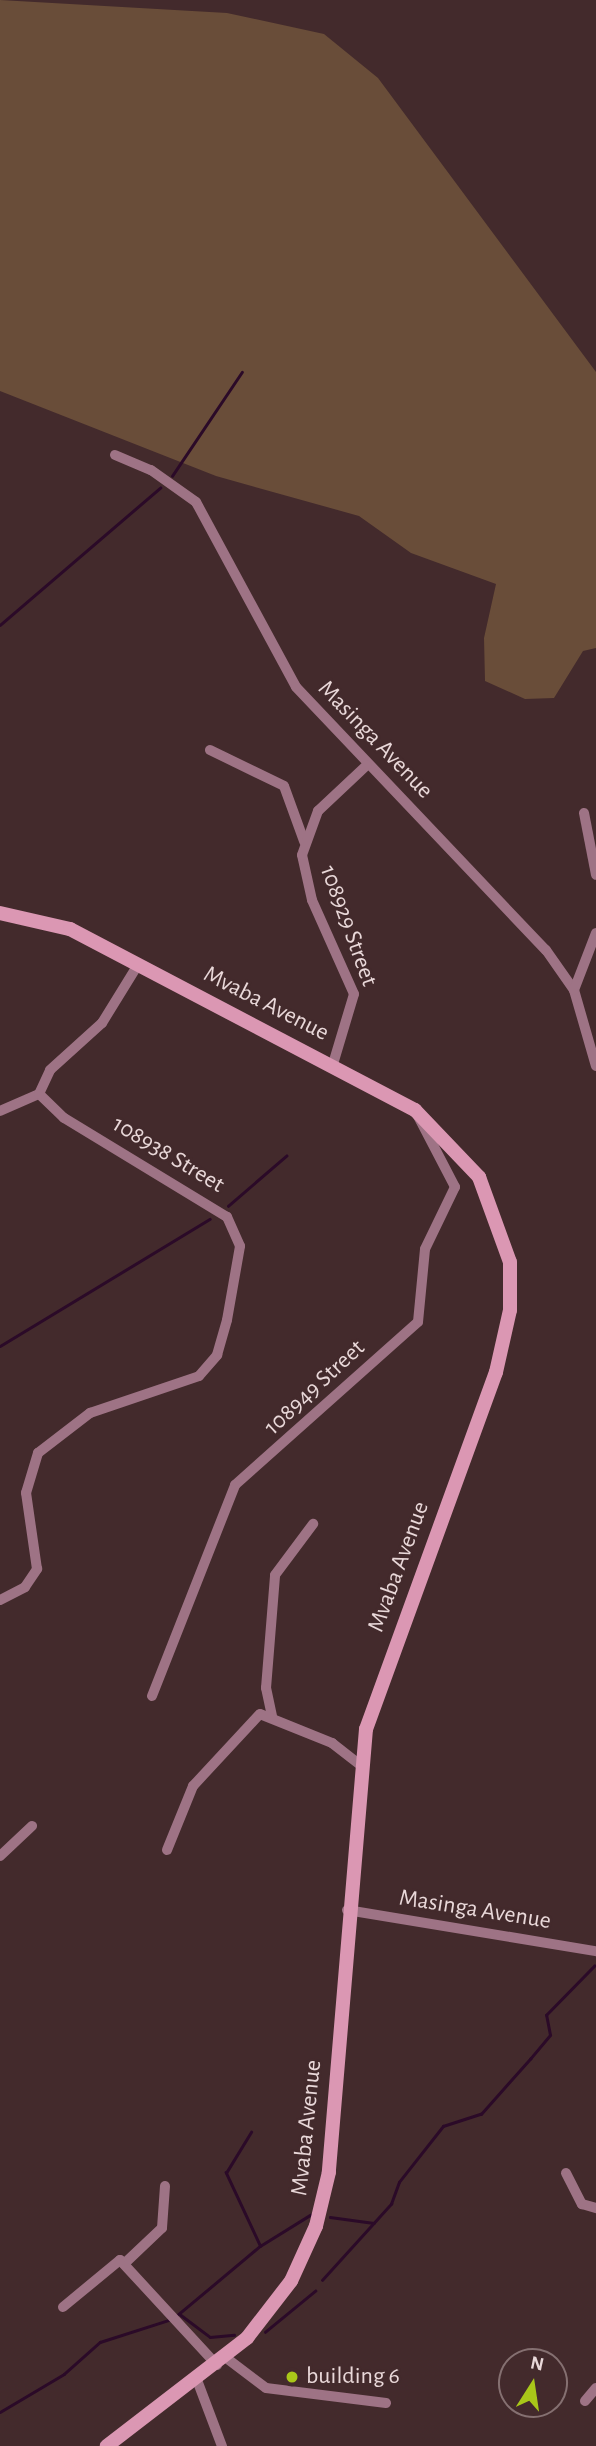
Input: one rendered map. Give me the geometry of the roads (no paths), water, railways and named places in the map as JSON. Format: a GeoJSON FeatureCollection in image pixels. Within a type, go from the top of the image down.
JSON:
{"type":"FeatureCollection","features":[{"type":"Feature","properties":{"kind":"street","name":"Masinga Avenue"},"geometry":{"type":"LineString","coordinates":[[115,455],[151,470],[196,502],[296,687],[368,765],[511,910],[574,990],[596,1066]]}},
{"type":"Feature","properties":{"kind":"street","name":"108929 Street"},"geometry":{"type":"LineString","coordinates":[[210,750],[284,786],[304,841],[305,878],[354,994],[333,1064]]}},
{"type":"Feature","properties":{"kind":"street","name":"108929 Street"},"geometry":{"type":"LineString","coordinates":[[304,841],[328,798],[368,765]]}},
{"type":"Feature","properties":{"kind":"street"},"geometry":{"type":"LineString","coordinates":[[584,813],[596,875]]}},
{"type":"Feature","properties":{"kind":"street","name":"Mvaba Avenue"},"geometry":{"type":"LineString","coordinates":[[0,913],[50,921],[139,962],[415,1110],[463,1154],[489,1196],[507,1244],[510,1310],[496,1372],[372,1707],[359,1763],[322,2206],[291,2281],[221,2361],[107,2446]]}},
{"type":"Feature","properties":{"kind":"street"},"geometry":{"type":"LineString","coordinates":[[574,990],[596,933]]}},
{"type":"Feature","properties":{"kind":"street"},"geometry":{"type":"LineString","coordinates":[[0,1111],[39,1094],[50,1070],[102,1024],[139,962]]}},
{"type":"Feature","properties":{"kind":"street","name":"108938 Street"},"geometry":{"type":"LineString","coordinates":[[0,1600],[25,1587],[37,1569],[26,1493],[38,1454],[90,1413],[176,1387],[209,1367],[227,1320],[240,1246],[220,1210],[64,1118],[39,1094]]}},
{"type":"Feature","properties":{"kind":"street","name":"108949 Street"},"geometry":{"type":"LineString","coordinates":[[152,1696],[235,1485],[417,1324],[425,1249],[455,1187],[415,1110]]}},
{"type":"Feature","properties":{"kind":"street"},"geometry":{"type":"LineString","coordinates":[[272,1716],[267,1688],[275,1575],[313,1524]]}},
{"type":"Feature","properties":{"kind":"street"},"geometry":{"type":"LineString","coordinates":[[167,1850],[193,1786],[260,1714],[272,1716],[332,1743],[359,1763]]}},
{"type":"Feature","properties":{"kind":"street"},"geometry":{"type":"LineString","coordinates":[[0,1856],[32,1826]]}},
{"type":"Feature","properties":{"kind":"street","name":"Masinga Avenue"},"geometry":{"type":"LineString","coordinates":[[347,1910],[596,1951]]}},
{"type":"Feature","properties":{"kind":"street"},"geometry":{"type":"LineString","coordinates":[[565,2173],[582,2204],[596,2208]]}},
{"type":"Feature","properties":{"kind":"street"},"geometry":{"type":"LineString","coordinates":[[125,2263],[162,2228],[165,2186]]}},
{"type":"Feature","properties":{"kind":"street"},"geometry":{"type":"LineString","coordinates":[[63,2307],[120,2260],[221,2361],[266,2388],[386,2403]]}},
{"type":"Feature","properties":{"kind":"street"},"geometry":{"type":"LineString","coordinates":[[197,2379],[222,2446]]}},
{"type":"Feature","properties":{"kind":"street"},"geometry":{"type":"LineString","coordinates":[[585,2402],[596,2388]]}},
{"type":"Feature","properties":{"kind":"waterway"},"geometry":{"type":"LineString","coordinates":[[172,476],[242,372]]}},
{"type":"Feature","properties":{"kind":"waterway"},"geometry":{"type":"LineString","coordinates":[[0,625],[160,488]]}},
{"type":"Feature","properties":{"kind":"waterway"},"geometry":{"type":"LineString","coordinates":[[228,1206],[286,1156]]}},
{"type":"Feature","properties":{"kind":"waterway"},"geometry":{"type":"LineString","coordinates":[[0,1346],[210,1219]]}},
{"type":"Feature","properties":{"kind":"waterway"},"geometry":{"type":"LineString","coordinates":[[322,2280],[391,2204],[399,2182],[443,2126],[481,2114],[530,2059],[550,2035],[546,2015],[594,1966]]}},
{"type":"Feature","properties":{"kind":"waterway"},"geometry":{"type":"LineString","coordinates":[[175,2317],[260,2246],[226,2173],[251,2132]]}},
{"type":"Feature","properties":{"kind":"waterway"},"geometry":{"type":"LineString","coordinates":[[260,2246],[310,2215]]}},
{"type":"Feature","properties":{"kind":"waterway"},"geometry":{"type":"LineString","coordinates":[[330,2217],[374,2223]]}},
{"type":"Feature","properties":{"kind":"waterway"},"geometry":{"type":"LineString","coordinates":[[265,2332],[315,2291]]}},
{"type":"Feature","properties":{"kind":"waterway"},"geometry":{"type":"LineString","coordinates":[[181,2315],[210,2337],[234,2335]]}},
{"type":"Feature","properties":{"kind":"waterway"},"geometry":{"type":"LineString","coordinates":[[0,2412],[64,2374],[100,2342],[169,2320]]}},
{"type":"Feature","properties":{"kind":"place","name":"building 6"},"geometry":{"type":"Point","coordinates":[292,2377]}}]}
